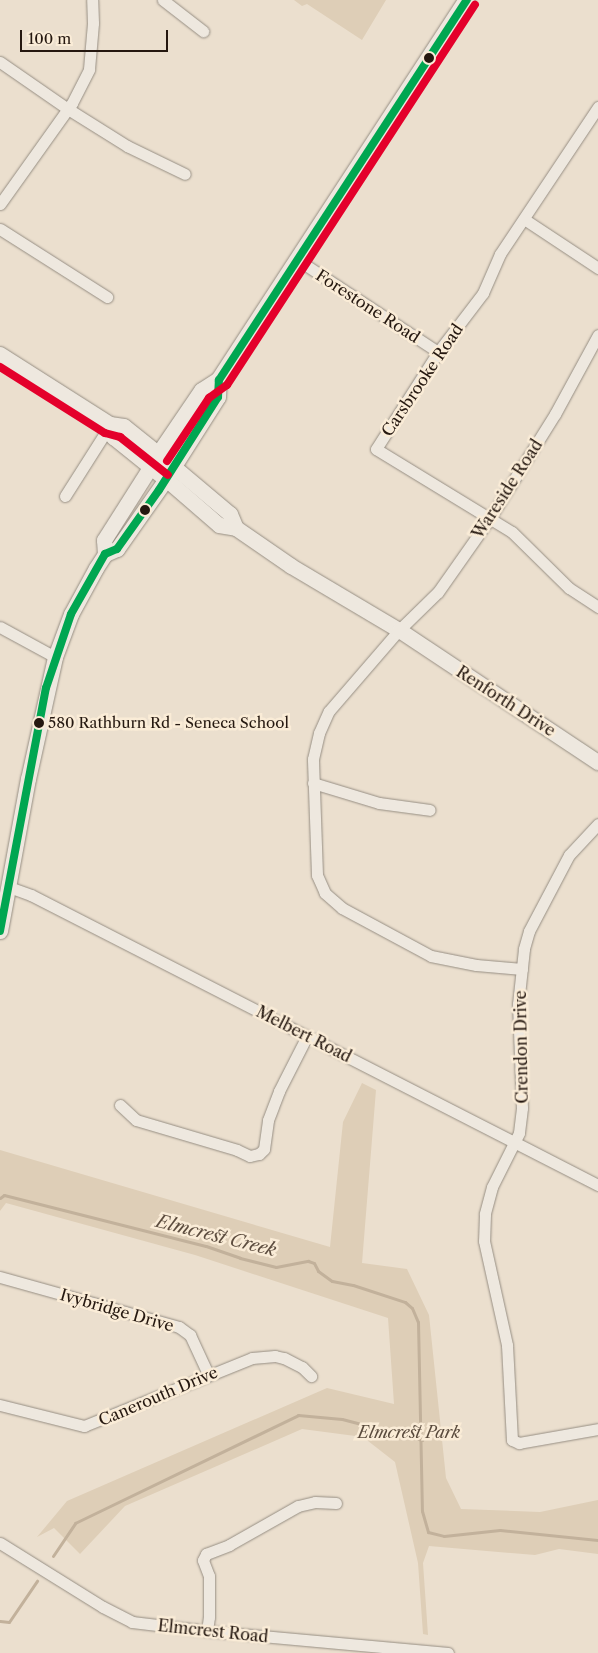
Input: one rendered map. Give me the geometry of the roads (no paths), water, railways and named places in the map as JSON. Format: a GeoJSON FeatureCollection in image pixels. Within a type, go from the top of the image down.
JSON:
{"type":"FeatureCollection","features":[{"type":"Feature","properties":{"kind":"main road"},"geometry":{"type":"LineString","coordinates":[[155,461],[202,391],[219,380],[467,0]]}},
{"type":"Feature","properties":{"kind":"main road","name":"Renforth Drive"},"geometry":{"type":"LineString","coordinates":[[0,355],[110,425],[124,427],[155,461],[170,473]]}},
{"type":"Feature","properties":{"kind":"main road"},"geometry":{"type":"LineString","coordinates":[[170,473],[218,397],[219,380]]}},
{"type":"Feature","properties":{"kind":"street"},"geometry":{"type":"LineString","coordinates":[[0,204],[68,109],[89,69],[93,23],[92,0]]}},
{"type":"Feature","properties":{"kind":"street"},"geometry":{"type":"LineString","coordinates":[[163,0],[178,5],[202,31]]}},
{"type":"Feature","properties":{"kind":"street"},"geometry":{"type":"LineString","coordinates":[[0,62],[68,109],[127,146],[185,174]]}},
{"type":"Feature","properties":{"kind":"street","name":"Carsbrooke Road"},"geometry":{"type":"LineString","coordinates":[[598,107],[500,254],[483,293],[438,352],[376,448],[519,538],[569,588],[598,607]]}},
{"type":"Feature","properties":{"kind":"street"},"geometry":{"type":"LineString","coordinates":[[524,219],[598,268]]}},
{"type":"Feature","properties":{"kind":"street"},"geometry":{"type":"LineString","coordinates":[[0,229],[106,297]]}},
{"type":"Feature","properties":{"kind":"street","name":"Forestone Road"},"geometry":{"type":"LineString","coordinates":[[298,260],[438,352]]}},
{"type":"Feature","properties":{"kind":"street","name":"Wareside Road"},"geometry":{"type":"LineString","coordinates":[[522,969],[476,965],[431,956],[342,908],[325,893],[318,875],[312,783],[313,759],[318,733],[329,711],[399,630],[438,592],[490,518],[554,414],[598,336]]}},
{"type":"Feature","properties":{"kind":"street"},"geometry":{"type":"LineString","coordinates":[[65,496],[110,425]]}},
{"type":"Feature","properties":{"kind":"street"},"geometry":{"type":"LineString","coordinates":[[0,931],[28,779],[55,656],[71,614],[105,554],[104,540],[155,461]]}},
{"type":"Feature","properties":{"kind":"street"},"geometry":{"type":"LineString","coordinates":[[105,554],[117,549],[170,473]]}},
{"type":"Feature","properties":{"kind":"street","name":"Renforth Drive"},"geometry":{"type":"LineString","coordinates":[[170,473],[230,514],[236,528],[291,566],[399,630],[598,762]]}},
{"type":"Feature","properties":{"kind":"street"},"geometry":{"type":"LineString","coordinates":[[0,627],[55,656]]}},
{"type":"Feature","properties":{"kind":"street"},"geometry":{"type":"LineString","coordinates":[[312,783],[379,803],[430,810]]}},
{"type":"Feature","properties":{"kind":"street","name":"Crendon Drive"},"geometry":{"type":"LineString","coordinates":[[598,824],[569,855],[529,930],[518,1004],[522,1108],[519,1133],[492,1187],[485,1214],[484,1241],[507,1345],[510,1437],[519,1443],[598,1429]]}},
{"type":"Feature","properties":{"kind":"street","name":"Melbert Road"},"geometry":{"type":"LineString","coordinates":[[9,887],[31,895],[598,1185]]}},
{"type":"Feature","properties":{"kind":"street"},"geometry":{"type":"LineString","coordinates":[[120,1105],[136,1120],[237,1150],[250,1156],[259,1154],[264,1149],[268,1120],[279,1091],[307,1036]]}},
{"type":"Feature","properties":{"kind":"street","name":"Ivybridge Drive"},"geometry":{"type":"LineString","coordinates":[[0,1277],[179,1327],[190,1335],[208,1374]]}},
{"type":"Feature","properties":{"kind":"street","name":"Canerouth Drive"},"geometry":{"type":"LineString","coordinates":[[0,1404],[84,1426],[100,1421],[208,1374],[247,1360],[275,1356],[295,1362],[311,1376]]}},
{"type":"Feature","properties":{"kind":"street"},"geometry":{"type":"LineString","coordinates":[[207,1631],[210,1617],[209,1576],[203,1560],[206,1554],[229,1545],[298,1506],[315,1502],[336,1503]]}},
{"type":"Feature","properties":{"kind":"street","name":"Elmcrest Road"},"geometry":{"type":"LineString","coordinates":[[0,1543],[103,1607],[132,1622],[421,1652],[448,1653]]}},
{"type":"Feature","properties":{"kind":"waterway","name":"Elmcrest Creek"},"geometry":{"type":"LineString","coordinates":[[0,1198],[4,1195],[206,1246],[240,1258],[276,1267],[308,1261],[314,1263],[318,1271],[332,1281],[353,1285],[405,1302],[412,1308],[418,1322],[422,1511],[428,1532],[444,1536],[500,1530],[598,1540]]}},
{"type":"Feature","properties":{"kind":"waterway"},"geometry":{"type":"LineString","coordinates":[[53,1556],[75,1523],[298,1415],[342,1419],[422,1440]]}},
{"type":"Feature","properties":{"kind":"waterway"},"geometry":{"type":"LineString","coordinates":[[0,1621],[9,1622],[37,1581]]}},
{"type":"Feature","properties":{"kind":"place","name":"580 Rathburn Rd - Seneca School"},"geometry":{"type":"Point","coordinates":[39,723]}},
{"type":"Feature","properties":{"kind":"park label","name":"Elmcrest Park"},"geometry":{"type":"Point","coordinates":[409,1432]}}]}
